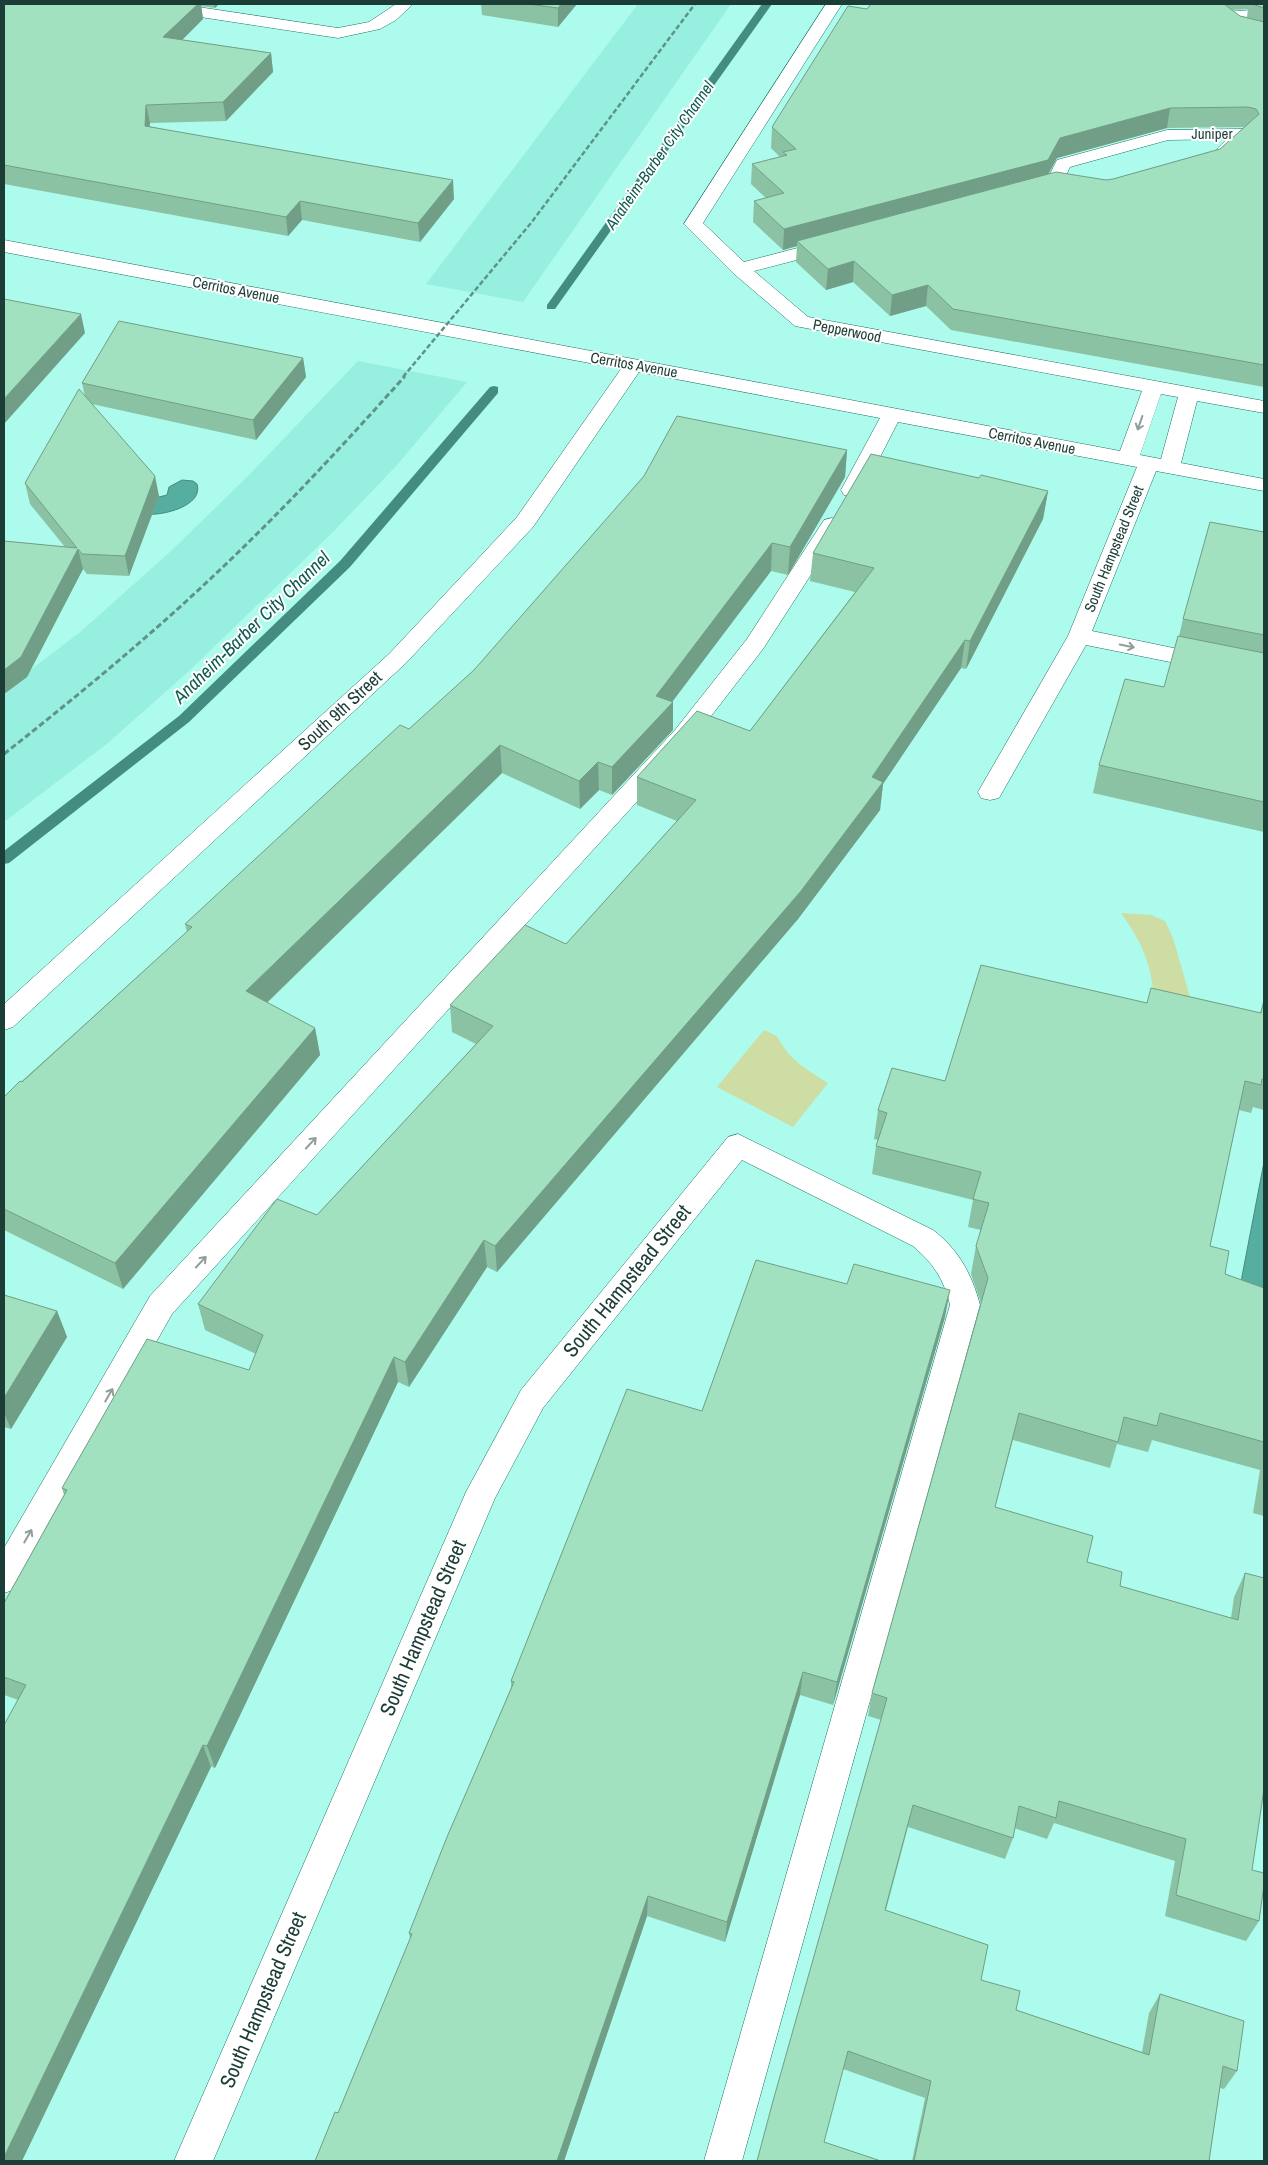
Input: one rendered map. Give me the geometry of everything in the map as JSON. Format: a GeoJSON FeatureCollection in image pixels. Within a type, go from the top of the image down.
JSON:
{"type":"FeatureCollection","features":[{"type":"Feature","properties":{"kind":"street"},"geometry":{"type":"LineString","coordinates":[[148,4],[320,31],[354,32],[380,24],[390,18],[404,4]]}},
{"type":"Feature","properties":{"kind":"street","name":"Pepperwood"},"geometry":{"type":"LineString","coordinates":[[834,4],[693,224],[740,269],[802,322],[1264,408]]}},
{"type":"Feature","properties":{"kind":"street"},"geometry":{"type":"LineString","coordinates":[[1169,4],[1226,16],[1264,14]]}},
{"type":"Feature","properties":{"kind":"street"},"geometry":{"type":"LineString","coordinates":[[1226,16],[1243,31]]}},
{"type":"Feature","properties":{"kind":"street","name":"Juniper"},"geometry":{"type":"LineString","coordinates":[[1034,191],[1062,188],[1063,164],[1168,134],[1244,134],[1209,164]]}},
{"type":"Feature","properties":{"kind":"street"},"geometry":{"type":"LineString","coordinates":[[740,269],[845,241]]}},
{"type":"Feature","properties":{"kind":"street","name":"Cerritos Avenue"},"geometry":{"type":"LineString","coordinates":[[4,246],[635,364],[1264,485]]}},
{"type":"Feature","properties":{"kind":"street","name":"South 9th Street"},"geometry":{"type":"LineString","coordinates":[[4,1020],[398,658],[525,522],[635,364]]}},
{"type":"Feature","properties":{"kind":"street","name":"South Hampstead Street"},"geometry":{"type":"LineString","coordinates":[[1128,459],[1153,388]]}},
{"type":"Feature","properties":{"kind":"street","name":"South Hampstead Street"},"geometry":{"type":"LineString","coordinates":[[990,792],[1079,636],[1190,394]]}},
{"type":"Feature","properties":{"kind":"street"},"geometry":{"type":"LineString","coordinates":[[4,1578],[161,1305],[684,736],[785,601],[837,518],[892,414]]}},
{"type":"Feature","properties":{"kind":"street"},"geometry":{"type":"LineString","coordinates":[[1079,636],[1264,674]]}},
{"type":"Feature","properties":{"kind":"street","name":"South Hampstead Street"},"geometry":{"type":"LineString","coordinates":[[193,2161],[482,1492],[532,1399],[738,1144],[930,1243],[951,1265],[960,1283],[965,1304],[723,2161]]}},
{"type":"Feature","properties":{"kind":"shaded area"},"geometry":{"type":"Polygon","coordinates":[[[638,4],[731,4],[523,302],[426,284],[638,4]]]}},
{"type":"Feature","properties":{"kind":"shaded area"},"geometry":{"type":"Polygon","coordinates":[[[358,361],[467,382],[397,465],[333,532],[189,671],[108,743],[4,822],[4,690],[79,633],[170,552],[248,476],[358,361]]]}},
{"type":"Feature","properties":{"kind":"shaded area"},"geometry":{"type":"Polygon","coordinates":[[[182,480],[193,481],[197,484],[197,492],[188,504],[171,511],[147,514],[151,499],[167,495],[169,487],[182,480]]]}},
{"type":"Feature","properties":{"kind":"shaded area"},"geometry":{"type":"Polygon","coordinates":[[[1121,913],[1151,915],[1165,921],[1173,938],[1190,997],[1154,997],[1148,962],[1134,933],[1121,913]]]}},
{"type":"Feature","properties":{"kind":"shaded area"},"geometry":{"type":"Polygon","coordinates":[[[764,1030],[777,1036],[793,1058],[828,1083],[793,1127],[717,1087],[764,1030]]]}},
{"type":"Feature","properties":{"kind":"shaded area"},"geometry":{"type":"Polygon","coordinates":[[[1264,1162],[1264,1299],[1239,1292],[1264,1162]]]}},
{"type":"Feature","properties":{"kind":"building"},"geometry":{"type":"Polygon","coordinates":[[[4,4],[198,4],[163,37],[271,53],[223,102],[146,105],[145,126],[453,180],[418,223],[300,201],[286,217],[4,165],[4,4]]]}},
{"type":"Feature","properties":{"kind":"building"},"geometry":{"type":"Polygon","coordinates":[[[528,4],[561,4],[558,8],[528,4]]]}},
{"type":"Feature","properties":{"kind":"building"},"geometry":{"type":"Polygon","coordinates":[[[871,4],[1224,4],[1240,16],[1264,22],[1264,365],[953,309],[928,285],[892,295],[854,261],[828,269],[797,241],[1056,172],[1106,180],[1113,179],[1220,149],[1259,114],[1256,109],[1248,107],[1170,108],[1060,138],[1048,160],[784,229],[754,201],[784,193],[752,164],[787,155],[783,152],[796,149],[772,127],[848,6],[867,9],[871,4]]]}},
{"type":"Feature","properties":{"kind":"building"},"geometry":{"type":"Polygon","coordinates":[[[1252,4],[1264,4],[1264,8],[1252,4]]]}},
{"type":"Feature","properties":{"kind":"building"},"geometry":{"type":"Polygon","coordinates":[[[4,299],[81,314],[4,399],[4,299]]]}},
{"type":"Feature","properties":{"kind":"building"},"geometry":{"type":"Polygon","coordinates":[[[119,321],[303,358],[253,420],[82,383],[119,321]]]}},
{"type":"Feature","properties":{"kind":"building"},"geometry":{"type":"Polygon","coordinates":[[[79,389],[155,476],[125,556],[82,554],[78,549],[21,657],[4,670],[4,541],[77,548],[25,483],[79,389]]]}},
{"type":"Feature","properties":{"kind":"building"},"geometry":{"type":"Polygon","coordinates":[[[677,416],[847,450],[790,547],[772,543],[656,696],[673,702],[612,767],[598,762],[579,781],[500,745],[246,991],[315,1028],[115,1263],[4,1209],[4,1097],[192,927],[185,924],[400,725],[409,729],[474,670],[644,476],[677,416]]]}},
{"type":"Feature","properties":{"kind":"building"},"geometry":{"type":"Polygon","coordinates":[[[871,454],[979,478],[981,475],[1048,491],[970,641],[965,640],[872,777],[883,782],[801,891],[495,1246],[484,1240],[405,1362],[394,1357],[207,1746],[203,1745],[4,2157],[4,1725],[26,1685],[4,1677],[4,1603],[67,1490],[62,1488],[147,1339],[249,1370],[263,1335],[198,1304],[277,1199],[317,1215],[493,1026],[450,1005],[525,925],[566,944],[696,800],[637,777],[697,711],[750,731],[874,568],[813,553],[871,454]]]}},
{"type":"Feature","properties":{"kind":"building"},"geometry":{"type":"Polygon","coordinates":[[[1210,522],[1264,532],[1264,635],[1183,619],[1210,522]]]}},
{"type":"Feature","properties":{"kind":"building"},"geometry":{"type":"Polygon","coordinates":[[[1178,636],[1264,653],[1264,802],[1099,765],[1125,679],[1164,687],[1178,636]]]}},
{"type":"Feature","properties":{"kind":"building"},"geometry":{"type":"Polygon","coordinates":[[[981,965],[1147,1003],[1151,988],[1261,1013],[1264,1000],[1264,1079],[1262,1079],[1261,1085],[1245,1081],[1210,1246],[1229,1251],[1225,1274],[1264,1288],[1264,1442],[1160,1413],[1157,1426],[1124,1417],[1118,1442],[1019,1413],[995,1507],[1093,1536],[1087,1562],[1122,1572],[1120,1586],[1238,1620],[1245,1573],[1264,1578],[1264,1789],[1252,1870],[1264,1873],[1259,1921],[1176,1895],[1186,1839],[1059,1801],[1056,1818],[1019,1806],[1013,1838],[913,1805],[885,1910],[988,1945],[981,1980],[1020,1991],[1016,2010],[1149,2055],[1160,1994],[1244,2021],[1237,2071],[1223,2066],[1209,2161],[914,2161],[931,2081],[848,2051],[824,2142],[881,2161],[757,2161],[887,1698],[872,1693],[988,1278],[976,1246],[989,1203],[973,1199],[981,1172],[876,1146],[887,1113],[878,1110],[892,1068],[945,1081],[981,965]]]}},
{"type":"Feature","properties":{"kind":"building"},"geometry":{"type":"Polygon","coordinates":[[[756,1260],[847,1284],[854,1264],[950,1290],[837,1682],[803,1672],[727,1922],[648,1896],[557,2161],[315,2161],[335,2112],[338,2113],[412,1934],[409,1933],[447,1837],[514,1682],[511,1681],[627,1389],[702,1411],[756,1260]]]}},
{"type":"Feature","properties":{"kind":"building"},"geometry":{"type":"Polygon","coordinates":[[[4,1295],[57,1311],[4,1398],[4,1295]]]}},
{"type":"Feature","properties":{"kind":"waterway","name":"Anaheim-Barber City Channel"},"geometry":{"type":"LineString","coordinates":[[551,307],[767,4]]}},
{"type":"Feature","properties":{"kind":"waterway","name":"Anaheim-Barber City Channel"},"geometry":{"type":"LineString","coordinates":[[4,859],[184,719],[345,564],[494,390]]}},
{"type":"Feature","properties":{"kind":"railway"},"geometry":{"type":"LineString","coordinates":[[403,377],[531,223],[695,4]]}},
{"type":"Feature","properties":{"kind":"railway"},"geometry":{"type":"LineString","coordinates":[[4,754],[117,662],[225,565],[317,472],[405,376]]}}]}
